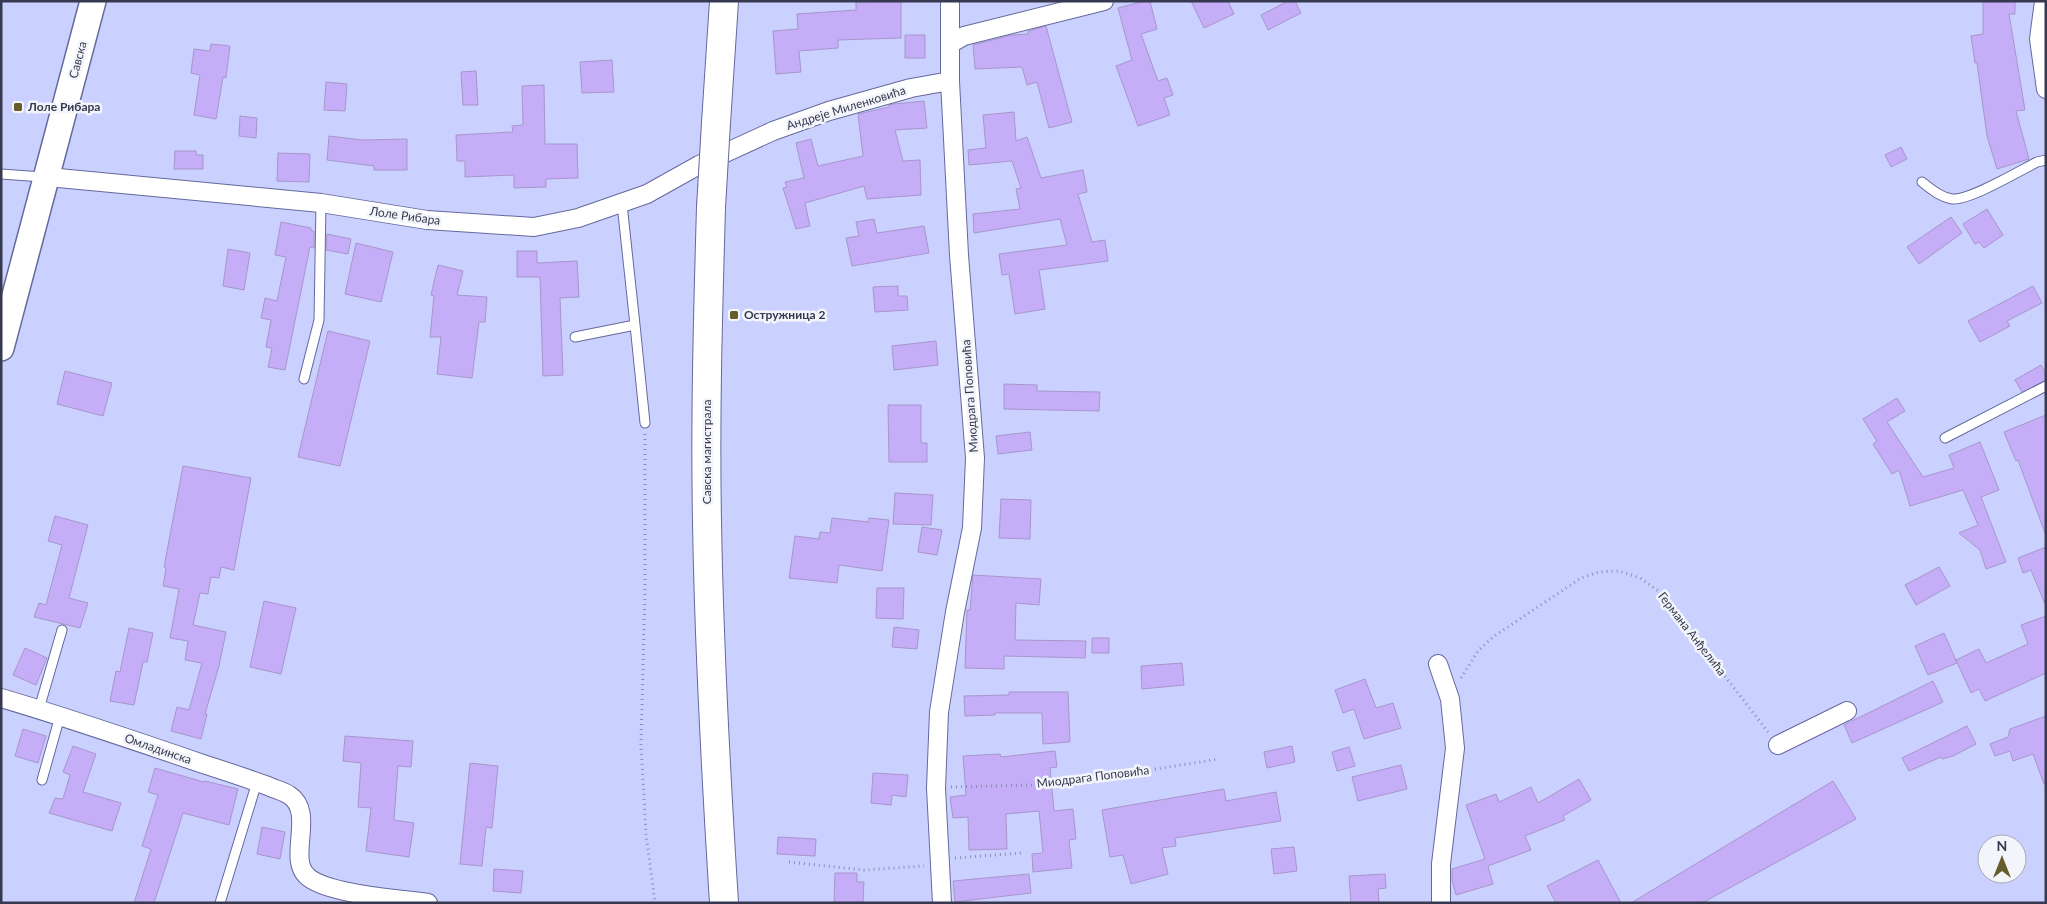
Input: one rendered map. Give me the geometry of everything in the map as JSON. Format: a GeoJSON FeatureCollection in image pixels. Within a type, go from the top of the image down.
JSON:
{"type":"FeatureCollection","features":[{"type":"Feature","properties":{"kind":"main road","name":"Савска магистрала"},"geometry":{"type":"LineString","coordinates":[[724,1],[711,208],[706,356],[707,522],[713,725],[724,903]]}},
{"type":"Feature","properties":{"kind":"street","name":"Савска"},"geometry":{"type":"LineString","coordinates":[[1,348],[94,1]]}},
{"type":"Feature","properties":{"kind":"street","name":"Миодрага Поповића"},"geometry":{"type":"LineString","coordinates":[[942,903],[936,788],[939,712],[972,528],[975,458],[960,255],[950,81],[950,1]]}},
{"type":"Feature","properties":{"kind":"street"},"geometry":{"type":"LineString","coordinates":[[950,44],[964,36],[1104,1]]}},
{"type":"Feature","properties":{"kind":"street"},"geometry":{"type":"LineString","coordinates":[[2044,1],[2039,39],[2046,89]]}},
{"type":"Feature","properties":{"kind":"street","name":"Андреје Миленковића"},"geometry":{"type":"LineString","coordinates":[[718,156],[773,131],[829,111],[911,88],[950,81]]}},
{"type":"Feature","properties":{"kind":"street","name":"Лоле Рибара"},"geometry":{"type":"LineString","coordinates":[[48,177],[321,203],[427,220],[534,227],[564,222],[622,204],[647,194],[718,156]]}},
{"type":"Feature","properties":{"kind":"street"},"geometry":{"type":"LineString","coordinates":[[1438,664],[1450,699],[1455,748],[1441,864],[1442,903]]}},
{"type":"Feature","properties":{"kind":"street","name":"Омладинска"},"geometry":{"type":"LineString","coordinates":[[1,698],[257,782],[290,795],[297,802],[301,815],[300,862],[306,876],[319,883],[346,891],[428,903]]}},
{"type":"Feature","properties":{"kind":"street"},"geometry":{"type":"LineString","coordinates":[[1778,745],[1848,711]]}},
{"type":"Feature","properties":{"kind":"lane"},"geometry":{"type":"LineString","coordinates":[[1922,182],[1945,197],[1963,198],[2037,162],[2046,160]]}},
{"type":"Feature","properties":{"kind":"lane"},"geometry":{"type":"LineString","coordinates":[[1,174],[48,177]]}},
{"type":"Feature","properties":{"kind":"lane"},"geometry":{"type":"LineString","coordinates":[[304,379],[320,320],[321,203]]}},
{"type":"Feature","properties":{"kind":"lane"},"geometry":{"type":"LineString","coordinates":[[622,204],[645,423]]}},
{"type":"Feature","properties":{"kind":"lane"},"geometry":{"type":"LineString","coordinates":[[574,337],[635,325]]}},
{"type":"Feature","properties":{"kind":"lane"},"geometry":{"type":"LineString","coordinates":[[1945,438],[2046,386]]}},
{"type":"Feature","properties":{"kind":"lane"},"geometry":{"type":"LineString","coordinates":[[39,709],[62,630]]}},
{"type":"Feature","properties":{"kind":"lane"},"geometry":{"type":"LineString","coordinates":[[42,780],[60,716]]}},
{"type":"Feature","properties":{"kind":"lane"},"geometry":{"type":"LineString","coordinates":[[220,903],[257,782]]}},
{"type":"Feature","properties":{"kind":"path"},"geometry":{"type":"LineString","coordinates":[[645,423],[645,609],[641,744],[646,834],[654,903]]}},
{"type":"Feature","properties":{"kind":"path","name":"Германа Анђелића"},"geometry":{"type":"LineString","coordinates":[[1450,699],[1478,651],[1493,636],[1581,578],[1599,572],[1619,571],[1640,578],[1660,592],[1778,745]]}},
{"type":"Feature","properties":{"kind":"path","name":"Миодрага Поповића"},"geometry":{"type":"LineString","coordinates":[[936,788],[1035,785],[1092,779],[1219,759]]}},
{"type":"Feature","properties":{"kind":"path"},"geometry":{"type":"LineString","coordinates":[[790,862],[864,870],[1022,853]]}},
{"type":"Feature","properties":{"kind":"building"},"geometry":{"type":"Polygon","coordinates":[[[901,1],[901,38],[838,40],[838,48],[799,51],[801,72],[776,74],[773,31],[798,29],[797,14],[856,10],[856,2],[901,1]]]}},
{"type":"Feature","properties":{"kind":"building"},"geometry":{"type":"Polygon","coordinates":[[[1150,1],[1157,29],[1141,34],[1158,81],[1167,78],[1173,95],[1164,98],[1170,115],[1138,126],[1116,66],[1132,60],[1118,8],[1150,1]]]}},
{"type":"Feature","properties":{"kind":"building"},"geometry":{"type":"Polygon","coordinates":[[[1191,1],[1228,1],[1234,14],[1204,28],[1191,1]]]}},
{"type":"Feature","properties":{"kind":"building"},"geometry":{"type":"Polygon","coordinates":[[[1288,1],[1295,1],[1301,13],[1268,30],[1261,15],[1288,1]]]}},
{"type":"Feature","properties":{"kind":"building"},"geometry":{"type":"Polygon","coordinates":[[[1983,1],[2015,1],[2015,14],[2009,14],[2025,110],[2016,111],[2029,159],[1997,169],[1987,136],[1977,63],[1975,63],[1971,36],[1983,34],[1983,1]]]}},
{"type":"Feature","properties":{"kind":"building"},"geometry":{"type":"Polygon","coordinates":[[[1046,26],[1072,122],[1049,128],[1037,82],[1027,85],[1022,67],[975,69],[973,45],[1012,35],[1028,34],[1028,31],[1046,26]]]}},
{"type":"Feature","properties":{"kind":"building"},"geometry":{"type":"Polygon","coordinates":[[[905,35],[925,35],[925,58],[905,58],[905,35]]]}},
{"type":"Feature","properties":{"kind":"building"},"geometry":{"type":"Polygon","coordinates":[[[211,44],[230,46],[226,78],[223,77],[216,119],[194,115],[200,75],[191,73],[194,49],[210,51],[211,44]]]}},
{"type":"Feature","properties":{"kind":"building"},"geometry":{"type":"Polygon","coordinates":[[[612,60],[614,92],[582,93],[580,62],[612,60]]]}},
{"type":"Feature","properties":{"kind":"building"},"geometry":{"type":"Polygon","coordinates":[[[476,71],[478,105],[463,105],[461,72],[476,71]]]}},
{"type":"Feature","properties":{"kind":"building"},"geometry":{"type":"Polygon","coordinates":[[[326,82],[347,84],[345,111],[324,110],[326,82]]]}},
{"type":"Feature","properties":{"kind":"building"},"geometry":{"type":"Polygon","coordinates":[[[544,85],[545,144],[577,144],[578,178],[546,179],[546,187],[514,188],[514,175],[465,177],[465,161],[457,161],[456,135],[513,132],[512,126],[523,125],[522,86],[544,85]]]}},
{"type":"Feature","properties":{"kind":"building"},"geometry":{"type":"Polygon","coordinates":[[[924,101],[927,128],[895,130],[903,161],[920,160],[921,195],[867,199],[864,186],[805,203],[810,226],[796,229],[783,188],[787,187],[785,182],[804,178],[796,143],[811,139],[818,166],[863,156],[858,114],[889,107],[889,105],[894,104],[924,101]]]}},
{"type":"Feature","properties":{"kind":"building"},"geometry":{"type":"Polygon","coordinates":[[[1014,112],[1016,141],[1027,137],[1041,178],[1083,170],[1087,192],[1078,194],[1092,242],[1105,240],[1108,261],[1039,270],[1045,309],[1015,314],[1009,274],[1002,275],[999,254],[1067,245],[1060,219],[974,233],[973,214],[1020,209],[1016,189],[1021,188],[1012,161],[969,165],[968,150],[986,148],[983,115],[1014,112]]]}},
{"type":"Feature","properties":{"kind":"building"},"geometry":{"type":"Polygon","coordinates":[[[240,116],[257,118],[256,138],[239,136],[240,116]]]}},
{"type":"Feature","properties":{"kind":"building"},"geometry":{"type":"Polygon","coordinates":[[[329,136],[363,140],[407,139],[407,170],[374,170],[374,166],[327,160],[329,136]]]}},
{"type":"Feature","properties":{"kind":"building"},"geometry":{"type":"Polygon","coordinates":[[[1901,147],[1907,159],[1891,167],[1885,155],[1901,147]]]}},
{"type":"Feature","properties":{"kind":"building"},"geometry":{"type":"Polygon","coordinates":[[[175,151],[196,151],[196,155],[203,155],[203,169],[174,169],[175,151]]]}},
{"type":"Feature","properties":{"kind":"building"},"geometry":{"type":"Polygon","coordinates":[[[278,153],[310,154],[309,182],[277,181],[278,153]]]}},
{"type":"Feature","properties":{"kind":"building"},"geometry":{"type":"Polygon","coordinates":[[[1987,209],[2003,235],[1984,248],[1979,242],[1975,244],[1963,224],[1987,209]]]}},
{"type":"Feature","properties":{"kind":"building"},"geometry":{"type":"Polygon","coordinates":[[[1951,217],[1962,233],[1919,264],[1907,247],[1951,217]]]}},
{"type":"Feature","properties":{"kind":"building"},"geometry":{"type":"Polygon","coordinates":[[[874,219],[877,233],[924,226],[929,253],[852,266],[846,238],[859,236],[856,222],[874,219]]]}},
{"type":"Feature","properties":{"kind":"building"},"geometry":{"type":"Polygon","coordinates":[[[281,222],[311,228],[311,231],[314,231],[314,248],[310,247],[285,370],[268,367],[272,348],[266,347],[271,320],[261,318],[265,298],[277,301],[286,257],[275,255],[281,222]]]}},
{"type":"Feature","properties":{"kind":"building"},"geometry":{"type":"Polygon","coordinates":[[[327,234],[351,239],[348,254],[326,250],[327,234]]]}},
{"type":"Feature","properties":{"kind":"building"},"geometry":{"type":"Polygon","coordinates":[[[356,243],[393,252],[381,302],[345,294],[356,243]]]}},
{"type":"Feature","properties":{"kind":"building"},"geometry":{"type":"Polygon","coordinates":[[[228,249],[250,253],[244,290],[223,286],[228,249]]]}},
{"type":"Feature","properties":{"kind":"building"},"geometry":{"type":"Polygon","coordinates":[[[517,251],[537,251],[537,263],[577,261],[579,297],[560,298],[563,375],[543,376],[540,277],[517,277],[517,251]]]}},
{"type":"Feature","properties":{"kind":"building"},"geometry":{"type":"Polygon","coordinates":[[[438,265],[463,271],[457,295],[487,297],[485,322],[479,322],[472,378],[437,374],[441,337],[430,337],[434,296],[431,295],[438,265]]]}},
{"type":"Feature","properties":{"kind":"building"},"geometry":{"type":"Polygon","coordinates":[[[898,286],[898,296],[907,296],[908,310],[875,312],[873,287],[898,286]]]}},
{"type":"Feature","properties":{"kind":"building"},"geometry":{"type":"Polygon","coordinates":[[[2033,286],[2042,303],[2007,321],[2010,326],[1980,342],[1968,321],[2033,286]]]}},
{"type":"Feature","properties":{"kind":"building"},"geometry":{"type":"Polygon","coordinates":[[[328,331],[370,341],[340,466],[298,457],[328,331]]]}},
{"type":"Feature","properties":{"kind":"building"},"geometry":{"type":"Polygon","coordinates":[[[936,341],[938,365],[894,370],[892,346],[936,341]]]}},
{"type":"Feature","properties":{"kind":"building"},"geometry":{"type":"Polygon","coordinates":[[[2041,365],[2046,374],[2046,380],[2022,392],[2015,380],[2041,365]]]}},
{"type":"Feature","properties":{"kind":"building"},"geometry":{"type":"Polygon","coordinates":[[[65,371],[112,383],[103,416],[57,404],[65,371]]]}},
{"type":"Feature","properties":{"kind":"building"},"geometry":{"type":"Polygon","coordinates":[[[1004,384],[1037,385],[1037,391],[1100,392],[1099,411],[1004,409],[1004,384]]]}},
{"type":"Feature","properties":{"kind":"building"},"geometry":{"type":"Polygon","coordinates":[[[1897,398],[1905,411],[1887,422],[1923,477],[1954,468],[1949,455],[1980,442],[1999,490],[1981,497],[2006,562],[1986,569],[1980,550],[1959,533],[1978,525],[1963,490],[1910,506],[1899,470],[1892,474],[1873,444],[1877,441],[1863,419],[1897,398]]]}},
{"type":"Feature","properties":{"kind":"building"},"geometry":{"type":"Polygon","coordinates":[[[888,405],[921,405],[921,443],[927,443],[927,462],[889,462],[888,405]]]}},
{"type":"Feature","properties":{"kind":"building"},"geometry":{"type":"Polygon","coordinates":[[[2046,415],[2045,533],[2018,460],[2016,461],[2004,432],[2046,415]]]}},
{"type":"Feature","properties":{"kind":"building"},"geometry":{"type":"Polygon","coordinates":[[[1030,432],[1032,450],[998,454],[996,436],[1030,432]]]}},
{"type":"Feature","properties":{"kind":"building"},"geometry":{"type":"Polygon","coordinates":[[[183,466],[251,478],[234,570],[221,567],[219,578],[211,577],[208,594],[200,593],[193,625],[226,632],[219,666],[205,714],[207,714],[201,739],[171,731],[177,707],[189,710],[202,663],[185,660],[188,641],[170,638],[179,589],[163,586],[166,568],[164,567],[183,466]]]}},
{"type":"Feature","properties":{"kind":"building"},"geometry":{"type":"Polygon","coordinates":[[[895,493],[933,495],[931,525],[893,524],[895,493]]]}},
{"type":"Feature","properties":{"kind":"building"},"geometry":{"type":"Polygon","coordinates":[[[1001,499],[1031,500],[1030,539],[999,538],[1001,499]]]}},
{"type":"Feature","properties":{"kind":"building"},"geometry":{"type":"Polygon","coordinates":[[[55,516],[88,525],[69,598],[88,603],[80,628],[34,617],[39,603],[46,605],[62,545],[48,541],[55,516]]]}},
{"type":"Feature","properties":{"kind":"building"},"geometry":{"type":"Polygon","coordinates":[[[832,518],[868,522],[869,518],[889,520],[882,571],[839,565],[837,583],[789,578],[795,536],[819,539],[820,532],[830,533],[832,518]]]}},
{"type":"Feature","properties":{"kind":"building"},"geometry":{"type":"Polygon","coordinates":[[[922,527],[942,530],[937,555],[918,552],[922,527]]]}},
{"type":"Feature","properties":{"kind":"building"},"geometry":{"type":"Polygon","coordinates":[[[2046,547],[2045,604],[2031,570],[2023,573],[2018,558],[2046,547]]]}},
{"type":"Feature","properties":{"kind":"building"},"geometry":{"type":"Polygon","coordinates":[[[1939,567],[1950,586],[1916,605],[1905,585],[1939,567]]]}},
{"type":"Feature","properties":{"kind":"building"},"geometry":{"type":"Polygon","coordinates":[[[973,575],[1041,579],[1039,605],[1016,603],[1015,640],[1086,641],[1085,658],[1004,656],[1004,669],[965,668],[967,610],[970,610],[973,575]]]}},
{"type":"Feature","properties":{"kind":"building"},"geometry":{"type":"Polygon","coordinates":[[[877,588],[904,588],[903,619],[876,618],[877,588]]]}},
{"type":"Feature","properties":{"kind":"building"},"geometry":{"type":"Polygon","coordinates":[[[264,601],[296,608],[281,674],[250,667],[264,601]]]}},
{"type":"Feature","properties":{"kind":"building"},"geometry":{"type":"Polygon","coordinates":[[[2046,616],[2046,673],[1985,701],[1979,689],[1971,693],[1956,660],[1979,649],[1986,663],[2028,644],[2021,625],[2046,616]]]}},
{"type":"Feature","properties":{"kind":"building"},"geometry":{"type":"Polygon","coordinates":[[[894,627],[919,630],[917,649],[892,647],[894,627]]]}},
{"type":"Feature","properties":{"kind":"building"},"geometry":{"type":"Polygon","coordinates":[[[129,628],[153,633],[147,662],[143,662],[134,705],[110,701],[116,671],[120,672],[129,628]]]}},
{"type":"Feature","properties":{"kind":"building"},"geometry":{"type":"Polygon","coordinates":[[[1944,633],[1957,663],[1928,675],[1915,646],[1944,633]]]}},
{"type":"Feature","properties":{"kind":"building"},"geometry":{"type":"Polygon","coordinates":[[[1092,638],[1109,638],[1109,653],[1092,653],[1092,638]]]}},
{"type":"Feature","properties":{"kind":"building"},"geometry":{"type":"Polygon","coordinates":[[[25,648],[47,658],[36,685],[13,675],[25,648]]]}},
{"type":"Feature","properties":{"kind":"building"},"geometry":{"type":"Polygon","coordinates":[[[1182,663],[1184,685],[1142,689],[1141,666],[1182,663]]]}},
{"type":"Feature","properties":{"kind":"building"},"geometry":{"type":"Polygon","coordinates":[[[1365,679],[1376,708],[1393,703],[1401,728],[1364,739],[1354,709],[1343,713],[1335,690],[1365,679]]]}},
{"type":"Feature","properties":{"kind":"building"},"geometry":{"type":"Polygon","coordinates":[[[1933,681],[1943,702],[1852,743],[1844,725],[1933,681]]]}},
{"type":"Feature","properties":{"kind":"building"},"geometry":{"type":"Polygon","coordinates":[[[1009,692],[1068,692],[1070,742],[1043,744],[1042,713],[995,713],[995,715],[965,716],[964,696],[1009,695],[1009,692]]]}},
{"type":"Feature","properties":{"kind":"building"},"geometry":{"type":"Polygon","coordinates":[[[2046,716],[2046,784],[2044,784],[2033,754],[2013,761],[2010,751],[1995,756],[1990,744],[2008,737],[2010,729],[2046,716]]]}},
{"type":"Feature","properties":{"kind":"building"},"geometry":{"type":"Polygon","coordinates":[[[1967,726],[1976,744],[1953,756],[1942,759],[1941,757],[1909,771],[1902,758],[1967,726]]]}},
{"type":"Feature","properties":{"kind":"building"},"geometry":{"type":"Polygon","coordinates":[[[23,729],[46,736],[38,763],[15,756],[23,729]]]}},
{"type":"Feature","properties":{"kind":"building"},"geometry":{"type":"Polygon","coordinates":[[[345,736],[413,741],[411,767],[398,766],[394,820],[414,823],[409,857],[366,851],[371,808],[358,807],[361,763],[343,761],[345,736]]]}},
{"type":"Feature","properties":{"kind":"building"},"geometry":{"type":"Polygon","coordinates":[[[73,746],[96,754],[83,792],[121,803],[112,831],[49,813],[55,798],[63,799],[70,775],[63,772],[73,746]]]}},
{"type":"Feature","properties":{"kind":"building"},"geometry":{"type":"Polygon","coordinates":[[[1292,746],[1295,762],[1267,768],[1264,752],[1292,746]]]}},
{"type":"Feature","properties":{"kind":"building"},"geometry":{"type":"Polygon","coordinates":[[[1349,747],[1355,766],[1337,771],[1332,752],[1349,747]]]}},
{"type":"Feature","properties":{"kind":"building"},"geometry":{"type":"Polygon","coordinates":[[[1055,751],[1057,767],[1050,768],[1054,811],[1073,809],[1076,839],[1069,840],[1072,868],[1033,872],[1032,854],[1043,853],[1039,811],[1006,814],[1007,849],[969,850],[968,817],[953,818],[950,797],[966,795],[963,756],[1000,754],[1001,757],[1055,751]]]}},
{"type":"Feature","properties":{"kind":"building"},"geometry":{"type":"Polygon","coordinates":[[[470,763],[498,766],[492,828],[486,827],[482,866],[460,864],[470,763]]]}},
{"type":"Feature","properties":{"kind":"building"},"geometry":{"type":"Polygon","coordinates":[[[1401,765],[1407,789],[1358,801],[1352,777],[1401,765]]]}},
{"type":"Feature","properties":{"kind":"building"},"geometry":{"type":"Polygon","coordinates":[[[155,768],[204,782],[238,789],[229,825],[183,813],[154,903],[134,903],[151,849],[142,846],[158,795],[148,792],[155,768]]]}},
{"type":"Feature","properties":{"kind":"building"},"geometry":{"type":"Polygon","coordinates":[[[873,773],[908,775],[906,797],[892,795],[891,805],[871,803],[873,773]]]}},
{"type":"Feature","properties":{"kind":"building"},"geometry":{"type":"Polygon","coordinates":[[[1579,779],[1591,800],[1563,816],[1565,820],[1525,836],[1531,850],[1488,866],[1493,884],[1456,895],[1452,880],[1452,869],[1485,859],[1466,805],[1496,794],[1499,802],[1531,787],[1538,803],[1579,779]]]}},
{"type":"Feature","properties":{"kind":"building"},"geometry":{"type":"Polygon","coordinates":[[[1833,781],[1856,819],[1702,903],[1631,903],[1833,781]]]}},
{"type":"Feature","properties":{"kind":"building"},"geometry":{"type":"Polygon","coordinates":[[[1224,789],[1226,801],[1276,792],[1281,821],[1175,838],[1176,846],[1162,848],[1168,874],[1131,884],[1123,855],[1110,857],[1102,810],[1224,789]]]}},
{"type":"Feature","properties":{"kind":"building"},"geometry":{"type":"Polygon","coordinates":[[[262,827],[285,832],[280,859],[257,854],[262,827]]]}},
{"type":"Feature","properties":{"kind":"building"},"geometry":{"type":"Polygon","coordinates":[[[778,837],[816,839],[815,856],[777,854],[778,837]]]}},
{"type":"Feature","properties":{"kind":"building"},"geometry":{"type":"Polygon","coordinates":[[[1294,847],[1297,871],[1274,874],[1271,849],[1294,847]]]}},
{"type":"Feature","properties":{"kind":"building"},"geometry":{"type":"Polygon","coordinates":[[[1598,860],[1621,903],[1556,903],[1547,886],[1598,860]]]}},
{"type":"Feature","properties":{"kind":"building"},"geometry":{"type":"Polygon","coordinates":[[[494,869],[523,871],[521,893],[493,891],[494,869]]]}},
{"type":"Feature","properties":{"kind":"building"},"geometry":{"type":"Polygon","coordinates":[[[835,873],[857,873],[857,882],[864,882],[863,903],[834,903],[835,873]]]}},
{"type":"Feature","properties":{"kind":"building"},"geometry":{"type":"Polygon","coordinates":[[[1029,874],[1031,893],[955,902],[953,881],[1029,874]]]}},
{"type":"Feature","properties":{"kind":"building"},"geometry":{"type":"Polygon","coordinates":[[[1385,874],[1386,888],[1378,889],[1379,903],[1351,903],[1349,876],[1385,874]]]}},
{"type":"Feature","properties":{"kind":"place","name":"Лоле Рибара"},"geometry":{"type":"Point","coordinates":[18,107]}},
{"type":"Feature","properties":{"kind":"place","name":"Остружница 2"},"geometry":{"type":"Point","coordinates":[734,315]}}]}
